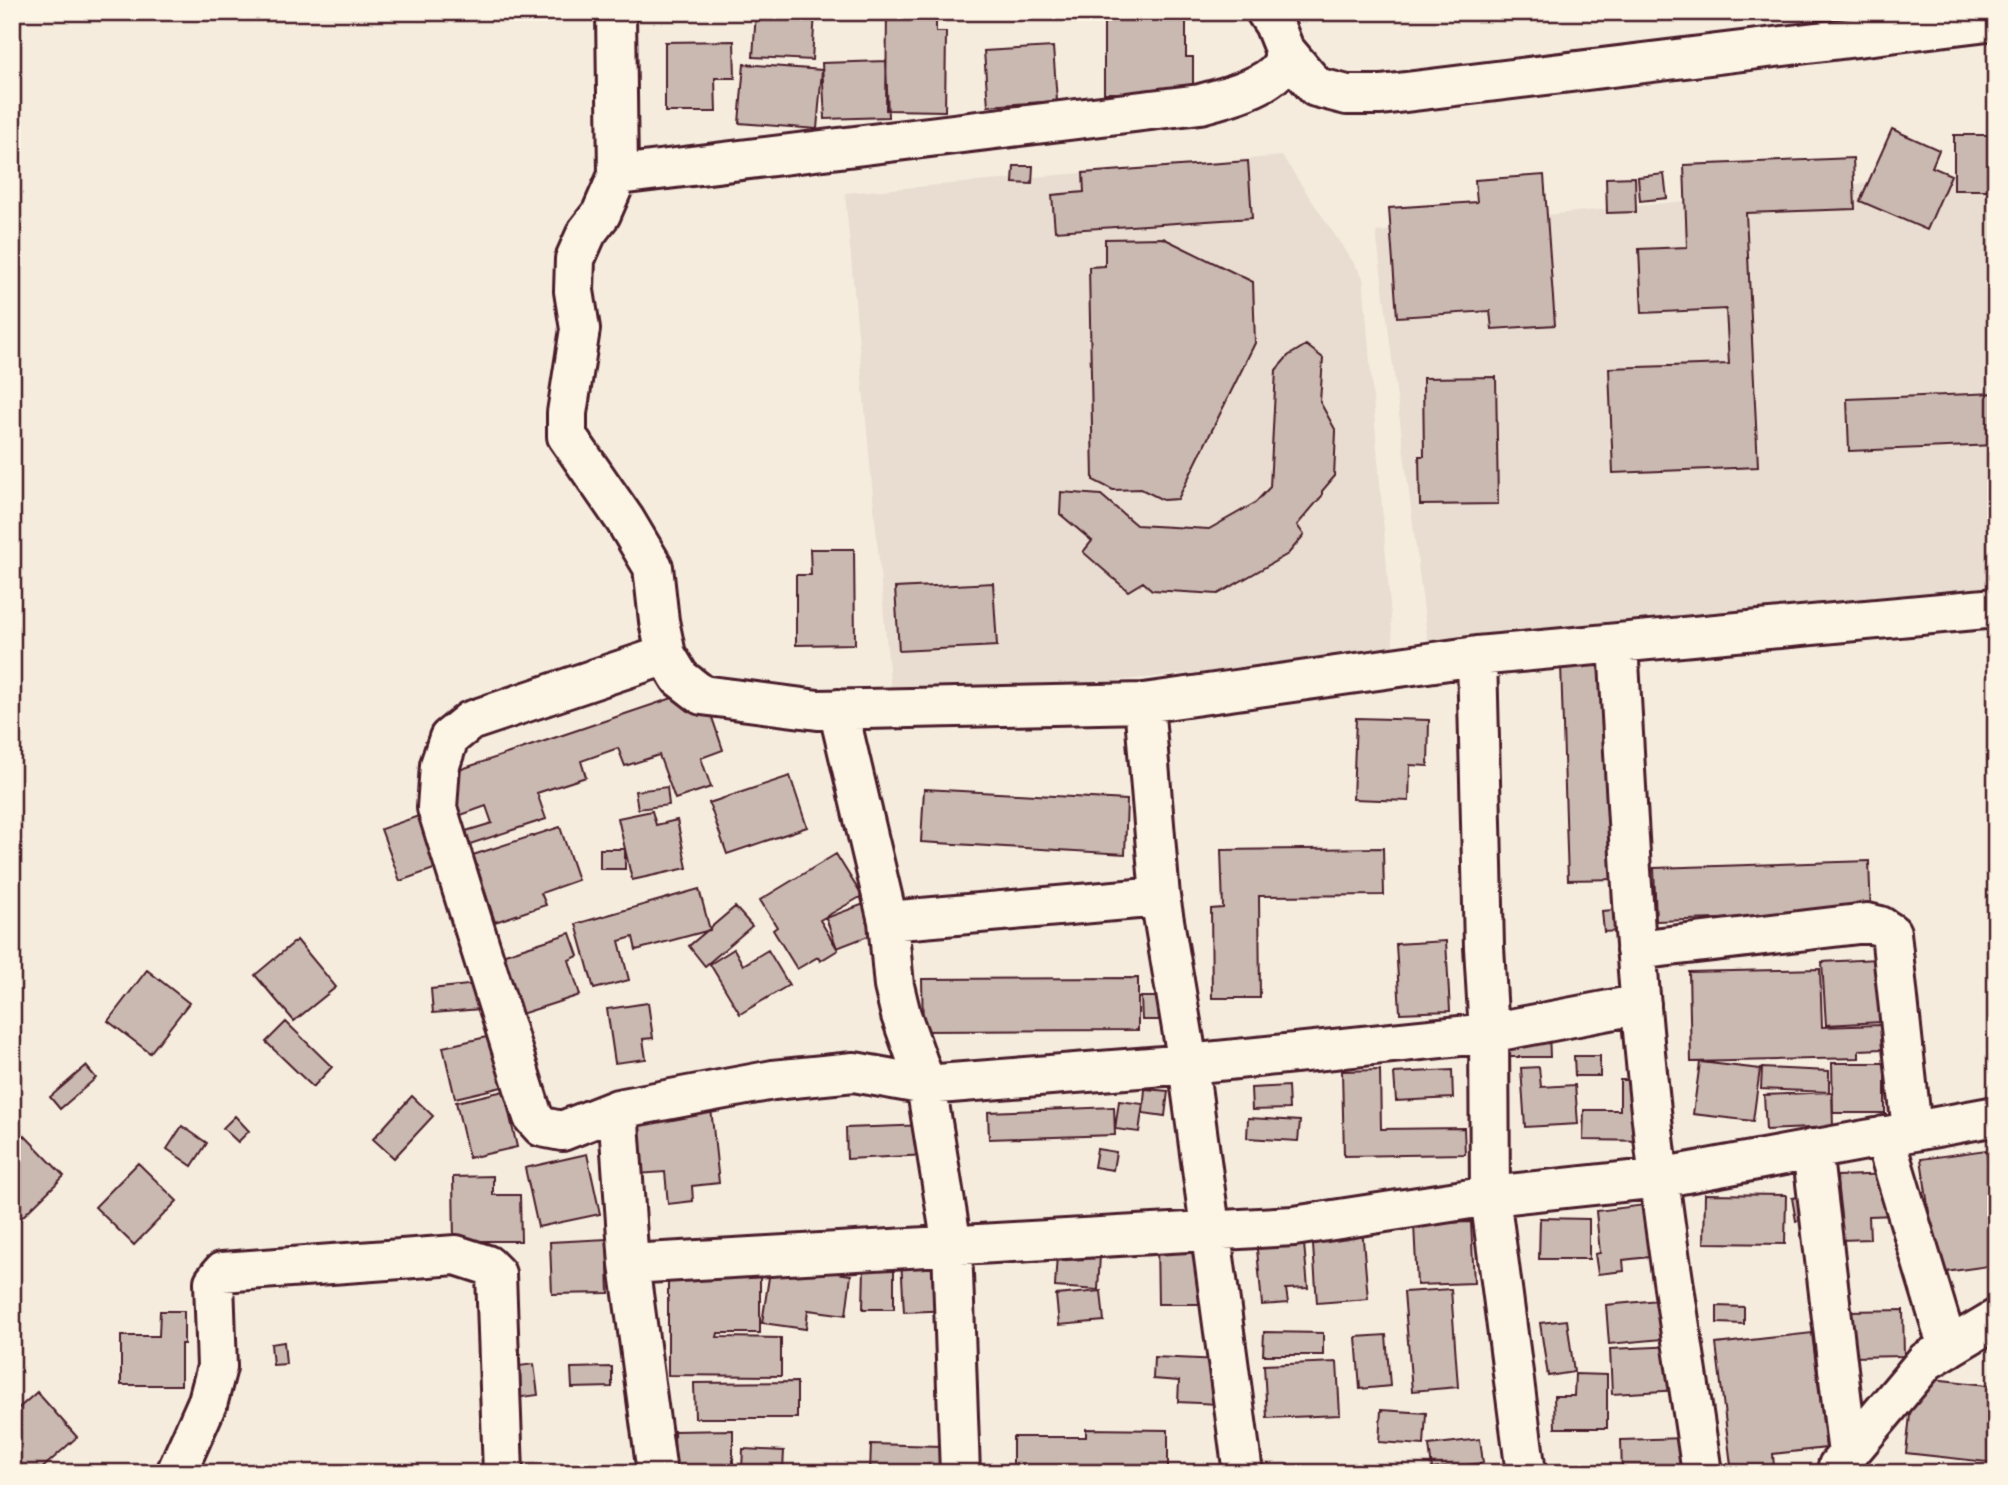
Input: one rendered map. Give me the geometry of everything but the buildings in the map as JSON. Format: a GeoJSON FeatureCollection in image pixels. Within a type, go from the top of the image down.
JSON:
{"type":"FeatureCollection","features":[{"type":"Feature","properties":{"kind":"street"},"geometry":{"type":"LineString","coordinates":[[616,12],[618,175],[601,214],[587,232],[575,259],[574,291],[580,329],[567,413],[567,436],[625,520],[653,567],[666,655],[680,678],[702,695],[818,710],[1144,703],[1477,656],[1996,608]]}},
{"type":"Feature","properties":{"kind":"street"},"geometry":{"type":"LineString","coordinates":[[1266,12],[1284,49],[1316,87],[1347,95],[1381,95],[1996,20]]}},
{"type":"Feature","properties":{"kind":"street"},"geometry":{"type":"LineString","coordinates":[[618,175],[1199,104],[1237,94],[1270,77],[1282,64],[1284,49]]}},
{"type":"Feature","properties":{"kind":"street"},"geometry":{"type":"LineString","coordinates":[[1618,643],[1641,1004],[1659,1178],[1702,1473]]}},
{"type":"Feature","properties":{"kind":"street"},"geometry":{"type":"LineString","coordinates":[[666,655],[470,721],[449,738],[440,765],[437,808],[533,1117],[542,1127],[562,1130],[618,1109],[773,1080],[854,1072],[926,1085],[1188,1064],[1489,1033],[1641,1004]]}},
{"type":"Feature","properties":{"kind":"street"},"geometry":{"type":"LineString","coordinates":[[1477,656],[1484,947],[1489,1033],[1490,1196],[1526,1473]]}},
{"type":"Feature","properties":{"kind":"street"},"geometry":{"type":"LineString","coordinates":[[1144,703],[1160,897],[1188,1064],[1243,1473]]}},
{"type":"Feature","properties":{"kind":"street"},"geometry":{"type":"LineString","coordinates":[[838,709],[888,921],[894,986],[926,1085],[952,1247],[960,1473]]}},
{"type":"Feature","properties":{"kind":"street"},"geometry":{"type":"LineString","coordinates":[[888,921],[1160,897]]}},
{"type":"Feature","properties":{"kind":"street"},"geometry":{"type":"LineString","coordinates":[[1636,950],[1867,923],[1880,926],[1891,933],[1898,1134],[1948,1348]]}},
{"type":"Feature","properties":{"kind":"street"},"geometry":{"type":"LineString","coordinates":[[618,1109],[629,1264],[657,1473]]}},
{"type":"Feature","properties":{"kind":"street"},"geometry":{"type":"LineString","coordinates":[[629,1264],[1294,1226],[1490,1196],[1659,1178],[1996,1116]]}},
{"type":"Feature","properties":{"kind":"street"},"geometry":{"type":"LineString","coordinates":[[1812,1149],[1840,1463]]}},
{"type":"Feature","properties":{"kind":"street"},"geometry":{"type":"LineString","coordinates":[[176,1473],[208,1401],[217,1367],[214,1282],[222,1272],[456,1255],[487,1265],[496,1274],[503,1473]]}},
{"type":"Feature","properties":{"kind":"street"},"geometry":{"type":"LineString","coordinates":[[1840,1463],[1926,1361],[1996,1319]]}},
{"type":"Feature","properties":{"kind":"shaded area"},"geometry":{"type":"Polygon","coordinates":[[[1282,156],[1363,277],[1394,654],[892,702],[845,193],[1282,156]]]}},
{"type":"Feature","properties":{"kind":"shaded area"},"geometry":{"type":"Polygon","coordinates":[[[1996,170],[1996,602],[1428,643],[1376,232],[1996,170]]]}}]}
